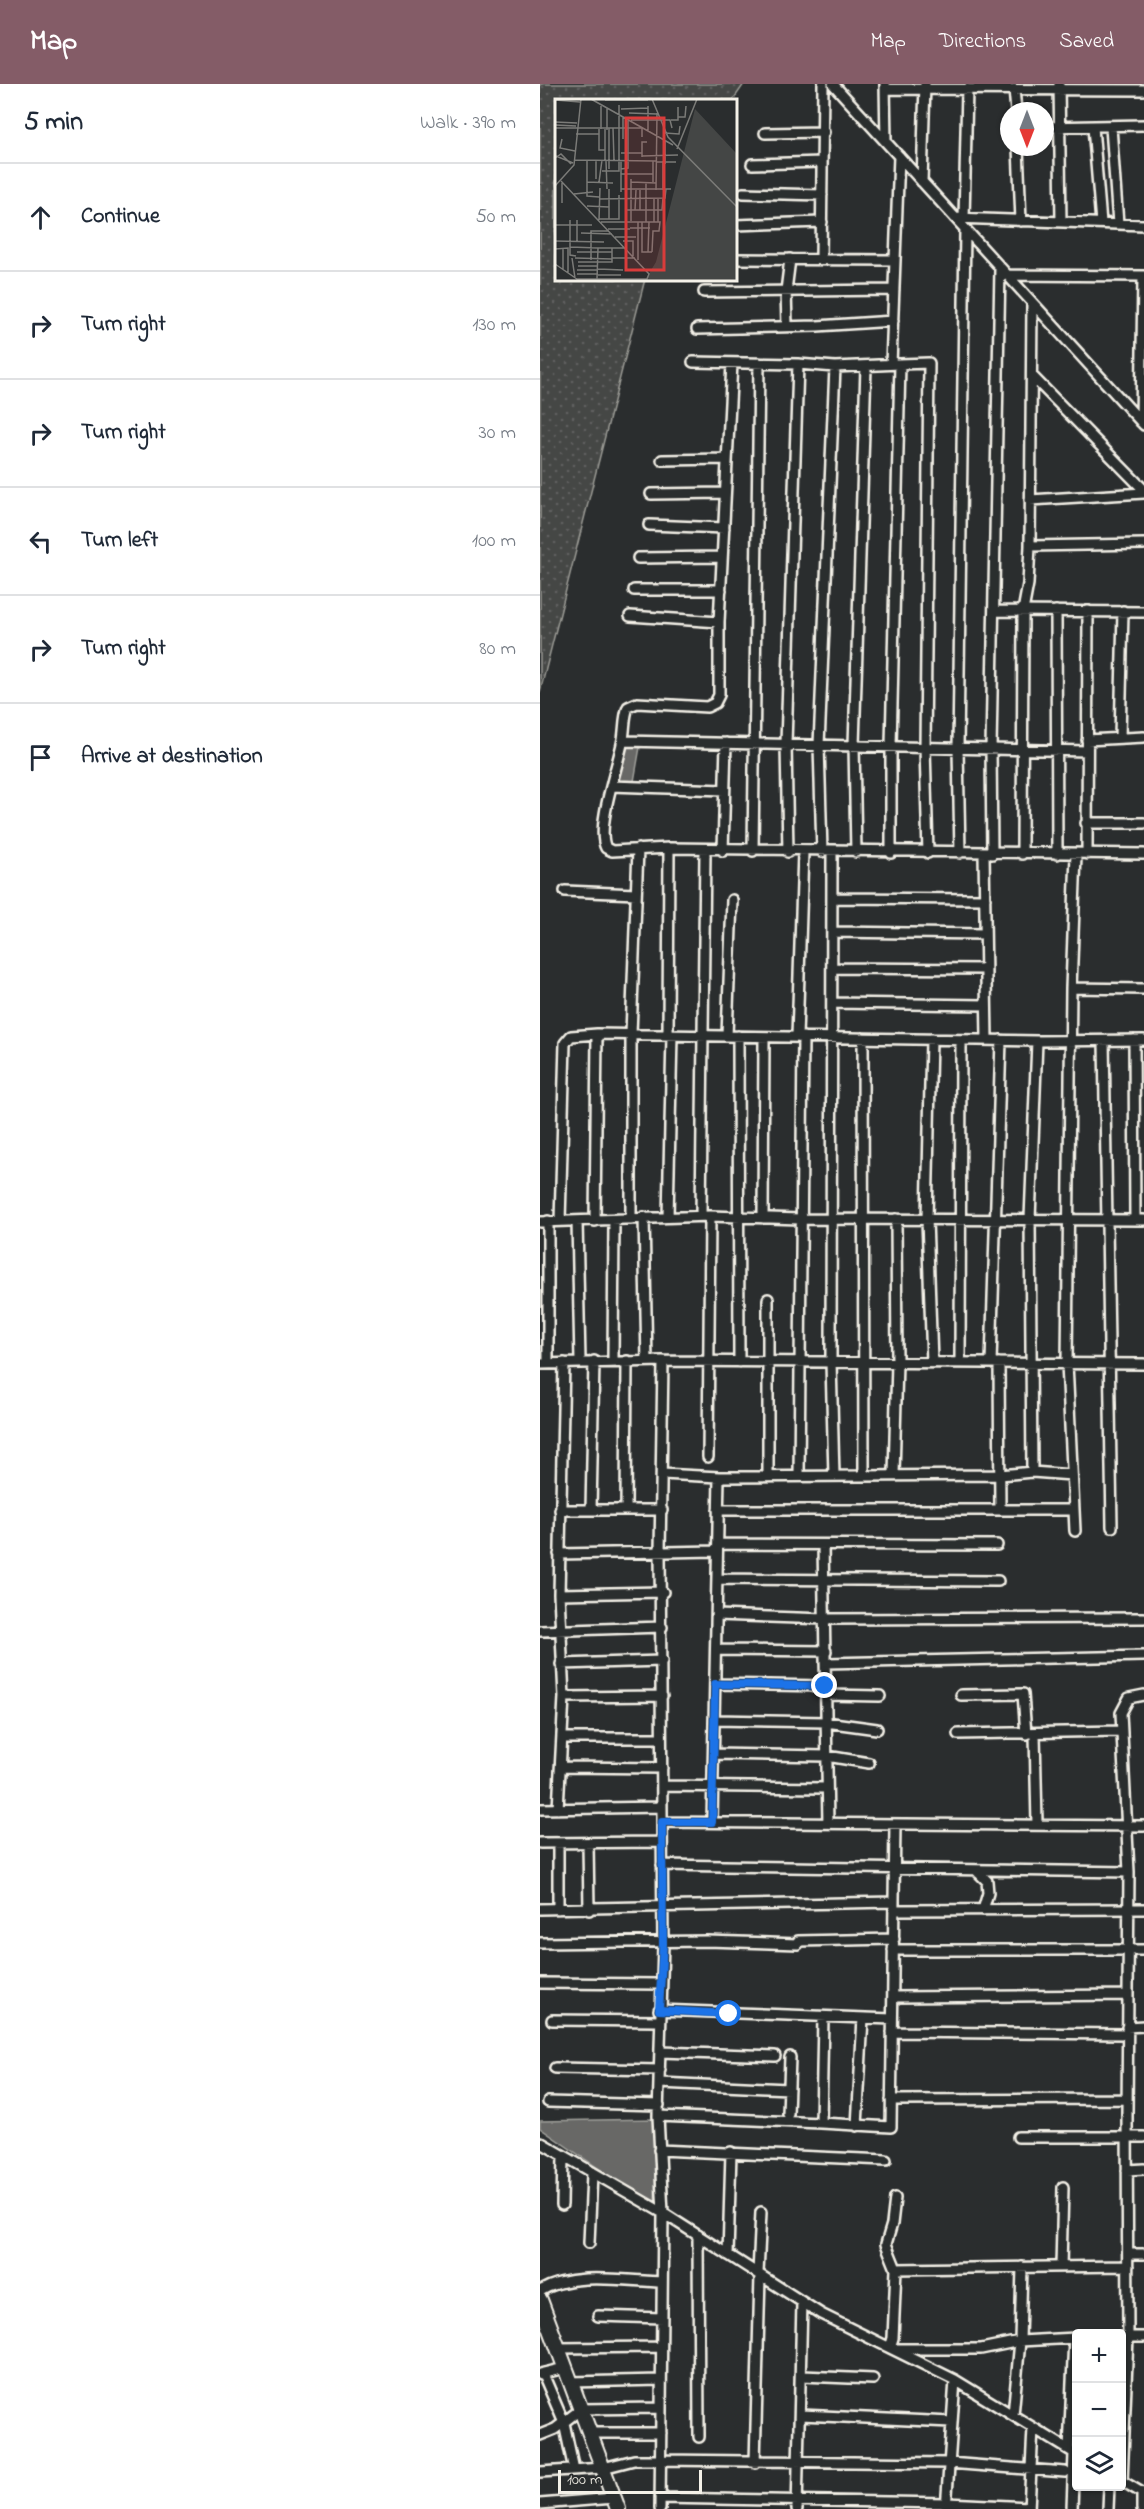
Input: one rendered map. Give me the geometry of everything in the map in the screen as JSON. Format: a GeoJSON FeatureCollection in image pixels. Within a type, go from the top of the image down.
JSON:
{"type":"FeatureCollection","features":[{"type":"Feature","properties":{"kind":"street"},"geometry":{"type":"LineString","coordinates":[[821,259],[823,84]]}},
{"type":"Feature","properties":{"kind":"street"},"geometry":{"type":"LineString","coordinates":[[833,84],[922,182],[959,219],[965,230],[1142,423]]}},
{"type":"Feature","properties":{"kind":"street"},"geometry":{"type":"LineString","coordinates":[[886,142],[885,87],[967,89],[985,86],[1014,89],[1024,86],[1059,86],[1144,90]]}},
{"type":"Feature","properties":{"kind":"street"},"geometry":{"type":"LineString","coordinates":[[1059,86],[1061,222]]}},
{"type":"Feature","properties":{"kind":"street"},"geometry":{"type":"LineString","coordinates":[[922,182],[925,87]]}},
{"type":"Feature","properties":{"kind":"street"},"geometry":{"type":"LineString","coordinates":[[959,219],[967,89]]}},
{"type":"Feature","properties":{"kind":"street"},"geometry":{"type":"LineString","coordinates":[[1014,89],[1015,102]]}},
{"type":"Feature","properties":{"kind":"street"},"geometry":{"type":"LineString","coordinates":[[1054,127],[1144,125]]}},
{"type":"Feature","properties":{"kind":"street"},"geometry":{"type":"LineString","coordinates":[[1093,127],[1101,223]]}},
{"type":"Feature","properties":{"kind":"street"},"geometry":{"type":"LineString","coordinates":[[1111,127],[1118,224]]}},
{"type":"Feature","properties":{"kind":"street"},"geometry":{"type":"LineString","coordinates":[[765,133],[824,132]]}},
{"type":"Feature","properties":{"kind":"street"},"geometry":{"type":"LineString","coordinates":[[891,853],[896,364],[893,321],[899,156]]}},
{"type":"Feature","properties":{"kind":"street"},"geometry":{"type":"LineString","coordinates":[[1018,156],[1021,221]]}},
{"type":"Feature","properties":{"kind":"street"},"geometry":{"type":"LineString","coordinates":[[752,164],[822,162]]}},
{"type":"Feature","properties":{"kind":"street"},"geometry":{"type":"LineString","coordinates":[[743,193],[822,195]]}},
{"type":"Feature","properties":{"kind":"street"},"geometry":{"type":"LineString","coordinates":[[959,219],[1144,225]]}},
{"type":"Feature","properties":{"kind":"street"},"geometry":{"type":"LineString","coordinates":[[736,225],[822,222]]}},
{"type":"Feature","properties":{"kind":"street"},"geometry":{"type":"LineString","coordinates":[[960,853],[958,749],[965,230]]}},
{"type":"Feature","properties":{"kind":"street"},"geometry":{"type":"LineString","coordinates":[[787,325],[786,291],[790,259]]}},
{"type":"Feature","properties":{"kind":"street"},"geometry":{"type":"LineString","coordinates":[[736,260],[895,260]]}},
{"type":"Feature","properties":{"kind":"street"},"geometry":{"type":"LineString","coordinates":[[1003,272],[1143,276],[1142,423]]}},
{"type":"Feature","properties":{"kind":"street"},"geometry":{"type":"LineString","coordinates":[[987,1040],[985,899],[1003,272]]}},
{"type":"Feature","properties":{"kind":"street"},"geometry":{"type":"LineString","coordinates":[[704,292],[894,290]]}},
{"type":"Feature","properties":{"kind":"street"},"geometry":{"type":"LineString","coordinates":[[1022,854],[1023,611],[1028,584],[1030,546],[1032,304]]}},
{"type":"Feature","properties":{"kind":"street"},"geometry":{"type":"LineString","coordinates":[[697,329],[893,321]]}},
{"type":"Feature","properties":{"kind":"street"},"geometry":{"type":"LineString","coordinates":[[693,362],[835,367],[929,363],[925,748],[927,853]]}},
{"type":"Feature","properties":{"kind":"street"},"geometry":{"type":"LineString","coordinates":[[732,363],[719,622],[719,695],[715,703],[707,707],[650,703],[631,705],[627,709],[623,741],[611,786],[603,833],[604,846],[612,850],[669,848],[788,852],[1144,854]]}},
{"type":"Feature","properties":{"kind":"street"},"geometry":{"type":"LineString","coordinates":[[753,851],[759,363]]}},
{"type":"Feature","properties":{"kind":"street"},"geometry":{"type":"LineString","coordinates":[[788,852],[786,744],[798,364]]}},
{"type":"Feature","properties":{"kind":"street"},"geometry":{"type":"LineString","coordinates":[[834,1476],[831,1362],[832,898],[819,745],[835,367]]}},
{"type":"Feature","properties":{"kind":"street"},"geometry":{"type":"LineString","coordinates":[[856,852],[854,745],[866,367]]}},
{"type":"Feature","properties":{"kind":"street"},"geometry":{"type":"LineString","coordinates":[[1032,376],[1144,492]]}},
{"type":"Feature","properties":{"kind":"street"},"geometry":{"type":"LineString","coordinates":[[662,460],[727,459]]}},
{"type":"Feature","properties":{"kind":"street"},"geometry":{"type":"LineString","coordinates":[[1030,500],[1144,492]]}},
{"type":"Feature","properties":{"kind":"street"},"geometry":{"type":"LineString","coordinates":[[651,494],[725,493]]}},
{"type":"Feature","properties":{"kind":"street"},"geometry":{"type":"LineString","coordinates":[[649,525],[724,528]]}},
{"type":"Feature","properties":{"kind":"street"},"geometry":{"type":"LineString","coordinates":[[1030,546],[1144,544]]}},
{"type":"Feature","properties":{"kind":"street"},"geometry":{"type":"LineString","coordinates":[[638,558],[722,557]]}},
{"type":"Feature","properties":{"kind":"street"},"geometry":{"type":"LineString","coordinates":[[634,590],[721,591]]}},
{"type":"Feature","properties":{"kind":"street"},"geometry":{"type":"LineString","coordinates":[[994,611],[1144,612]]}},
{"type":"Feature","properties":{"kind":"street"},"geometry":{"type":"LineString","coordinates":[[1056,611],[1057,854]]}},
{"type":"Feature","properties":{"kind":"street"},"geometry":{"type":"LineString","coordinates":[[1087,854],[1088,611]]}},
{"type":"Feature","properties":{"kind":"street"},"geometry":{"type":"LineString","coordinates":[[1120,738],[1123,611]]}},
{"type":"Feature","properties":{"kind":"street"},"geometry":{"type":"LineString","coordinates":[[630,616],[719,622]]}},
{"type":"Feature","properties":{"kind":"street"},"geometry":{"type":"LineString","coordinates":[[1087,740],[1144,737]]}},
{"type":"Feature","properties":{"kind":"street"},"geometry":{"type":"LineString","coordinates":[[623,741],[1087,751]]}},
{"type":"Feature","properties":{"kind":"street"},"geometry":{"type":"LineString","coordinates":[[723,851],[726,743]]}},
{"type":"Feature","properties":{"kind":"street"},"geometry":{"type":"LineString","coordinates":[[611,786],[724,790]]}},
{"type":"Feature","properties":{"kind":"street"},"geometry":{"type":"LineString","coordinates":[[1086,824],[1144,823]]}},
{"type":"Feature","properties":{"kind":"street"},"geometry":{"type":"LineString","coordinates":[[668,1217],[669,848]]}},
{"type":"Feature","properties":{"kind":"street"},"geometry":{"type":"LineString","coordinates":[[631,1218],[631,1034],[638,849]]}},
{"type":"Feature","properties":{"kind":"street"},"geometry":{"type":"LineString","coordinates":[[705,850],[702,1035],[710,1361],[708,1457]]}},
{"type":"Feature","properties":{"kind":"street"},"geometry":{"type":"LineString","coordinates":[[799,1476],[800,1037],[803,852]]}},
{"type":"Feature","properties":{"kind":"street"},"geometry":{"type":"LineString","coordinates":[[1075,1531],[1067,1363],[1071,988],[1076,855]]}},
{"type":"Feature","properties":{"kind":"street"},"geometry":{"type":"LineString","coordinates":[[565,891],[636,894]]}},
{"type":"Feature","properties":{"kind":"street"},"geometry":{"type":"LineString","coordinates":[[832,898],[985,899]]}},
{"type":"Feature","properties":{"kind":"street"},"geometry":{"type":"LineString","coordinates":[[727,1036],[732,900]]}},
{"type":"Feature","properties":{"kind":"street"},"geometry":{"type":"LineString","coordinates":[[832,932],[985,934]]}},
{"type":"Feature","properties":{"kind":"street"},"geometry":{"type":"LineString","coordinates":[[832,968],[986,969]]}},
{"type":"Feature","properties":{"kind":"street"},"geometry":{"type":"LineString","coordinates":[[1071,988],[1144,989]]}},
{"type":"Feature","properties":{"kind":"street"},"geometry":{"type":"LineString","coordinates":[[832,1003],[986,1005]]}},
{"type":"Feature","properties":{"kind":"street"},"geometry":{"type":"LineString","coordinates":[[595,1221],[597,1034]]}},
{"type":"Feature","properties":{"kind":"street"},"geometry":{"type":"LineString","coordinates":[[560,1221],[565,1043],[571,1036],[631,1034],[931,1040],[1139,1040],[1139,1220],[997,1218],[800,1220],[706,1216],[544,1222],[544,1364],[580,1361],[1144,1364]]}},
{"type":"Feature","properties":{"kind":"street"},"geometry":{"type":"LineString","coordinates":[[738,1036],[739,1362]]}},
{"type":"Feature","properties":{"kind":"street"},"geometry":{"type":"LineString","coordinates":[[763,1218],[764,1037]]}},
{"type":"Feature","properties":{"kind":"street"},"geometry":{"type":"LineString","coordinates":[[863,1038],[864,1476]]}},
{"type":"Feature","properties":{"kind":"street"},"geometry":{"type":"LineString","coordinates":[[931,1040],[927,1219],[932,1362]]}},
{"type":"Feature","properties":{"kind":"street"},"geometry":{"type":"LineString","coordinates":[[960,1363],[962,1040]]}},
{"type":"Feature","properties":{"kind":"street"},"geometry":{"type":"LineString","coordinates":[[999,1510],[1000,1475],[995,1363],[1001,1040]]}},
{"type":"Feature","properties":{"kind":"street"},"geometry":{"type":"LineString","coordinates":[[1032,1472],[1030,1219],[1037,1041]]}},
{"type":"Feature","properties":{"kind":"street"},"geometry":{"type":"LineString","coordinates":[[1104,1041],[1112,1527]]}},
{"type":"Feature","properties":{"kind":"street"},"geometry":{"type":"LineString","coordinates":[[644,1217],[647,1361]]}},
{"type":"Feature","properties":{"kind":"street"},"geometry":{"type":"LineString","coordinates":[[894,1475],[897,1362],[896,1219]]}},
{"type":"Feature","properties":{"kind":"street"},"geometry":{"type":"LineString","coordinates":[[613,1361],[614,1220]]}},
{"type":"Feature","properties":{"kind":"street"},"geometry":{"type":"LineString","coordinates":[[577,1221],[580,1361]]}},
{"type":"Feature","properties":{"kind":"street"},"geometry":{"type":"LineString","coordinates":[[768,1299],[768,1476]]}},
{"type":"Feature","properties":{"kind":"street"},"geometry":{"type":"LineString","coordinates":[[591,1510],[594,1361]]}},
{"type":"Feature","properties":{"kind":"street"},"geometry":{"type":"LineString","coordinates":[[626,1510],[627,1361]]}},
{"type":"Feature","properties":{"kind":"street"},"geometry":{"type":"LineString","coordinates":[[660,2509],[663,2213],[658,2105],[659,2010],[663,1944],[661,1737],[663,1592],[660,1552],[663,1361]]}},
{"type":"Feature","properties":{"kind":"street"},"geometry":{"type":"LineString","coordinates":[[558,1809],[564,1697],[559,1631],[559,1554],[564,1363]]}},
{"type":"Feature","properties":{"kind":"street"},"geometry":{"type":"LineString","coordinates":[[662,1474],[719,1477],[1000,1475],[1032,1472],[1072,1475]]}},
{"type":"Feature","properties":{"kind":"street"},"geometry":{"type":"LineString","coordinates":[[712,1822],[719,1477]]}},
{"type":"Feature","properties":{"kind":"street"},"geometry":{"type":"LineString","coordinates":[[560,1510],[662,1510]]}},
{"type":"Feature","properties":{"kind":"street"},"geometry":{"type":"LineString","coordinates":[[718,1510],[1074,1510]]}},
{"type":"Feature","properties":{"kind":"street"},"geometry":{"type":"LineString","coordinates":[[559,1554],[823,1545],[997,1545]]}},
{"type":"Feature","properties":{"kind":"street"},"geometry":{"type":"LineString","coordinates":[[823,1545],[826,1581],[825,1690],[828,1823]]}},
{"type":"Feature","properties":{"kind":"street"},"geometry":{"type":"LineString","coordinates":[[717,1580],[998,1581]]}},
{"type":"Feature","properties":{"kind":"street"},"geometry":{"type":"LineString","coordinates":[[559,1594],[663,1592]]}},
{"type":"Feature","properties":{"kind":"street"},"geometry":{"type":"LineString","coordinates":[[717,1616],[825,1619],[1144,1618]]}},
{"type":"Feature","properties":{"kind":"street"},"geometry":{"type":"LineString","coordinates":[[540,1631],[662,1627]]}},
{"type":"Feature","properties":{"kind":"street"},"geometry":{"type":"LineString","coordinates":[[716,1650],[826,1651]]}},
{"type":"Feature","properties":{"kind":"street"},"geometry":{"type":"LineString","coordinates":[[826,1663],[1144,1656]]}},
{"type":"Feature","properties":{"kind":"street"},"geometry":{"type":"LineString","coordinates":[[561,1664],[662,1661]]}},
{"type":"Feature","properties":{"kind":"street"},"geometry":{"type":"LineString","coordinates":[[715,1684],[825,1690],[880,1696]]}},
{"type":"Feature","properties":{"kind":"street"},"geometry":{"type":"LineString","coordinates":[[961,1695],[1023,1694],[1030,1734],[1037,1824]]}},
{"type":"Feature","properties":{"kind":"street"},"geometry":{"type":"LineString","coordinates":[[1125,2329],[1128,2266],[1129,1872],[1121,1731],[1124,1705],[1129,1698],[1144,1695]]}},
{"type":"Feature","properties":{"kind":"street"},"geometry":{"type":"LineString","coordinates":[[564,1697],[662,1696]]}},
{"type":"Feature","properties":{"kind":"street"},"geometry":{"type":"LineString","coordinates":[[714,1720],[826,1722],[877,1729]]}},
{"type":"Feature","properties":{"kind":"street"},"geometry":{"type":"LineString","coordinates":[[958,1734],[1121,1731]]}},
{"type":"Feature","properties":{"kind":"street"},"geometry":{"type":"LineString","coordinates":[[562,1738],[661,1737]]}},
{"type":"Feature","properties":{"kind":"street"},"geometry":{"type":"LineString","coordinates":[[714,1754],[827,1756],[869,1763]]}},
{"type":"Feature","properties":{"kind":"street"},"geometry":{"type":"LineString","coordinates":[[562,1767],[662,1768]]}},
{"type":"Feature","properties":{"kind":"street"},"geometry":{"type":"LineString","coordinates":[[662,1786],[826,1788]]}},
{"type":"Feature","properties":{"kind":"street"},"geometry":{"type":"LineString","coordinates":[[540,1809],[662,1807]]}},
{"type":"Feature","properties":{"kind":"street"},"geometry":{"type":"LineString","coordinates":[[662,1822],[1144,1826]]}},
{"type":"Feature","properties":{"kind":"street"},"geometry":{"type":"LineString","coordinates":[[658,2116],[891,2127],[895,1824]]}},
{"type":"Feature","properties":{"kind":"street"},"geometry":{"type":"LineString","coordinates":[[540,1843],[662,1842]]}},
{"type":"Feature","properties":{"kind":"street"},"geometry":{"type":"LineString","coordinates":[[558,1843],[558,1910]]}},
{"type":"Feature","properties":{"kind":"street"},"geometry":{"type":"LineString","coordinates":[[588,1843],[589,1910]]}},
{"type":"Feature","properties":{"kind":"street"},"geometry":{"type":"LineString","coordinates":[[662,1865],[1129,1872]]}},
{"type":"Feature","properties":{"kind":"street"},"geometry":{"type":"LineString","coordinates":[[977,1871],[987,1881],[988,1893],[983,1910]]}},
{"type":"Feature","properties":{"kind":"street"},"geometry":{"type":"LineString","coordinates":[[540,1909],[589,1910],[662,1906],[894,1906],[983,1910],[1144,1909]]}},
{"type":"Feature","properties":{"kind":"street"},"geometry":{"type":"LineString","coordinates":[[540,1943],[663,1944],[707,1941],[798,1942],[894,1939]]}},
{"type":"Feature","properties":{"kind":"street"},"geometry":{"type":"LineString","coordinates":[[893,1950],[1144,1950]]}},
{"type":"Feature","properties":{"kind":"street"},"geometry":{"type":"LineString","coordinates":[[540,1983],[660,1984]]}},
{"type":"Feature","properties":{"kind":"street"},"geometry":{"type":"LineString","coordinates":[[893,1997],[1128,1995]]}},
{"type":"Feature","properties":{"kind":"street"},"geometry":{"type":"LineString","coordinates":[[659,2010],[892,2019]]}},
{"type":"Feature","properties":{"kind":"street"},"geometry":{"type":"LineString","coordinates":[[821,2123],[823,2017]]}},
{"type":"Feature","properties":{"kind":"street"},"geometry":{"type":"LineString","coordinates":[[857,2126],[862,2018]]}},
{"type":"Feature","properties":{"kind":"street"},"geometry":{"type":"LineString","coordinates":[[552,2019],[659,2021]]}},
{"type":"Feature","properties":{"kind":"street"},"geometry":{"type":"LineString","coordinates":[[892,2032],[1127,2030],[1144,2026]]}},
{"type":"Feature","properties":{"kind":"street"},"geometry":{"type":"LineString","coordinates":[[660,2052],[775,2056]]}},
{"type":"Feature","properties":{"kind":"street"},"geometry":{"type":"LineString","coordinates":[[788,2114],[790,2057]]}},
{"type":"Feature","properties":{"kind":"street"},"geometry":{"type":"LineString","coordinates":[[555,2068],[660,2070]]}},
{"type":"Feature","properties":{"kind":"street"},"geometry":{"type":"LineString","coordinates":[[660,2083],[789,2089]]}},
{"type":"Feature","properties":{"kind":"street"},"geometry":{"type":"LineString","coordinates":[[891,2100],[1127,2099]]}},
{"type":"Feature","properties":{"kind":"street"},"geometry":{"type":"LineString","coordinates":[[548,2102],[658,2105]]}},
{"type":"Feature","properties":{"kind":"street"},"geometry":{"type":"LineString","coordinates":[[1018,2137],[1144,2137]]}},
{"type":"Feature","properties":{"kind":"street"},"geometry":{"type":"LineString","coordinates":[[540,2142],[663,2213],[802,2302],[955,2380],[1072,2451]]}},
{"type":"Feature","properties":{"kind":"street"},"geometry":{"type":"LineString","coordinates":[[659,2150],[886,2160]]}},
{"type":"Feature","properties":{"kind":"street"},"geometry":{"type":"LineString","coordinates":[[728,2255],[730,2152]]}},
{"type":"Feature","properties":{"kind":"street"},"geometry":{"type":"LineString","coordinates":[[562,2205],[564,2156]]}},
{"type":"Feature","properties":{"kind":"street"},"geometry":{"type":"LineString","coordinates":[[1127,2170],[1144,2169]]}},
{"type":"Feature","properties":{"kind":"street"},"geometry":{"type":"LineString","coordinates":[[589,2243],[592,2174]]}},
{"type":"Feature","properties":{"kind":"street"},"geometry":{"type":"LineString","coordinates":[[1061,2267],[1063,2187]]}},
{"type":"Feature","properties":{"kind":"street"},"geometry":{"type":"LineString","coordinates":[[891,2348],[896,2269],[886,2244],[892,2223],[895,2198]]}},
{"type":"Feature","properties":{"kind":"street"},"geometry":{"type":"LineString","coordinates":[[755,2463],[761,2211]]}},
{"type":"Feature","properties":{"kind":"street"},"geometry":{"type":"LineString","coordinates":[[698,2235],[699,2437]]}},
{"type":"Feature","properties":{"kind":"street"},"geometry":{"type":"LineString","coordinates":[[1128,2254],[1144,2254]]}},
{"type":"Feature","properties":{"kind":"street"},"geometry":{"type":"LineString","coordinates":[[896,2269],[1128,2266]]}},
{"type":"Feature","properties":{"kind":"street"},"geometry":{"type":"LineString","coordinates":[[1013,2415],[1020,2341],[1022,2267]]}},
{"type":"Feature","properties":{"kind":"street"},"geometry":{"type":"LineString","coordinates":[[540,2291],[560,2282],[577,2280],[662,2282]]}},
{"type":"Feature","properties":{"kind":"street"},"geometry":{"type":"LineString","coordinates":[[540,2300],[544,2323],[558,2348],[616,2503],[540,2504]]}},
{"type":"Feature","properties":{"kind":"street"},"geometry":{"type":"LineString","coordinates":[[798,2506],[802,2302]]}},
{"type":"Feature","properties":{"kind":"street"},"geometry":{"type":"LineString","coordinates":[[598,2316],[662,2318]]}},
{"type":"Feature","properties":{"kind":"street"},"geometry":{"type":"LineString","coordinates":[[1126,2337],[1144,2337]]}},
{"type":"Feature","properties":{"kind":"street"},"geometry":{"type":"LineString","coordinates":[[891,2348],[981,2349],[1020,2341],[1072,2338]]}},
{"type":"Feature","properties":{"kind":"street"},"geometry":{"type":"LineString","coordinates":[[558,2348],[661,2347]]}},
{"type":"Feature","properties":{"kind":"street"},"geometry":{"type":"LineString","coordinates":[[565,2368],[542,2374],[564,2422],[574,2470]]}},
{"type":"Feature","properties":{"kind":"street"},"geometry":{"type":"LineString","coordinates":[[802,2376],[873,2379]]}},
{"type":"Feature","properties":{"kind":"street"},"geometry":{"type":"LineString","coordinates":[[570,2382],[661,2380]]}},
{"type":"Feature","properties":{"kind":"street"},"geometry":{"type":"LineString","coordinates":[[947,2506],[955,2380]]}},
{"type":"Feature","properties":{"kind":"street"},"geometry":{"type":"LineString","coordinates":[[1073,2437],[1074,2383]]}},
{"type":"Feature","properties":{"kind":"street"},"geometry":{"type":"LineString","coordinates":[[1123,2437],[1124,2383]]}},
{"type":"Feature","properties":{"kind":"street"},"geometry":{"type":"LineString","coordinates":[[540,2435],[564,2422],[581,2409],[661,2408]]}},
{"type":"Feature","properties":{"kind":"street"},"geometry":{"type":"LineString","coordinates":[[801,2415],[951,2422]]}},
{"type":"Feature","properties":{"kind":"street"},"geometry":{"type":"LineString","coordinates":[[660,2498],[798,2506],[1029,2508],[1033,2428]]}},
{"type":"Feature","properties":{"kind":"street"},"geometry":{"type":"LineString","coordinates":[[590,2433],[661,2433]]}},
{"type":"Feature","properties":{"kind":"street"},"geometry":{"type":"LineString","coordinates":[[540,2472],[603,2468],[634,2460],[755,2463],[799,2461],[949,2463],[1065,2472]]}},
{"type":"Feature","properties":{"kind":"street"},"geometry":{"type":"LineString","coordinates":[[1126,2483],[1143,2493],[1142,2509]]}},
{"type":"Feature","properties":{"kind":"street"},"geometry":{"type":"LineString","coordinates":[[1072,2491],[1072,2509]]}},
{"type":"Feature","properties":{"kind":"street"},"geometry":{"type":"LineString","coordinates":[[1108,2509],[1109,2491]]}},
{"type":"Feature","properties":{"kind":"shaded area"},"geometry":{"type":"Polygon","coordinates":[[[540,84],[744,84],[734,99],[555,99],[555,280],[645,280],[540,692],[540,84]]]}},
{"type":"Feature","properties":{"kind":"shaded area"},"geometry":{"type":"Polygon","coordinates":[[[620,742],[640,747],[633,787],[608,781],[620,742]]]}},
{"type":"Feature","properties":{"kind":"shaded area"},"geometry":{"type":"Polygon","coordinates":[[[656,2119],[655,2207],[540,2128],[540,2121],[656,2119]]]}},
{"type":"Feature","properties":{"kind":"route"},"geometry":{"type":"LineString","coordinates":[[729,2014],[659,2010],[663,1944],[662,1822],[712,1822],[715,1684],[825,1686]]}}]}
